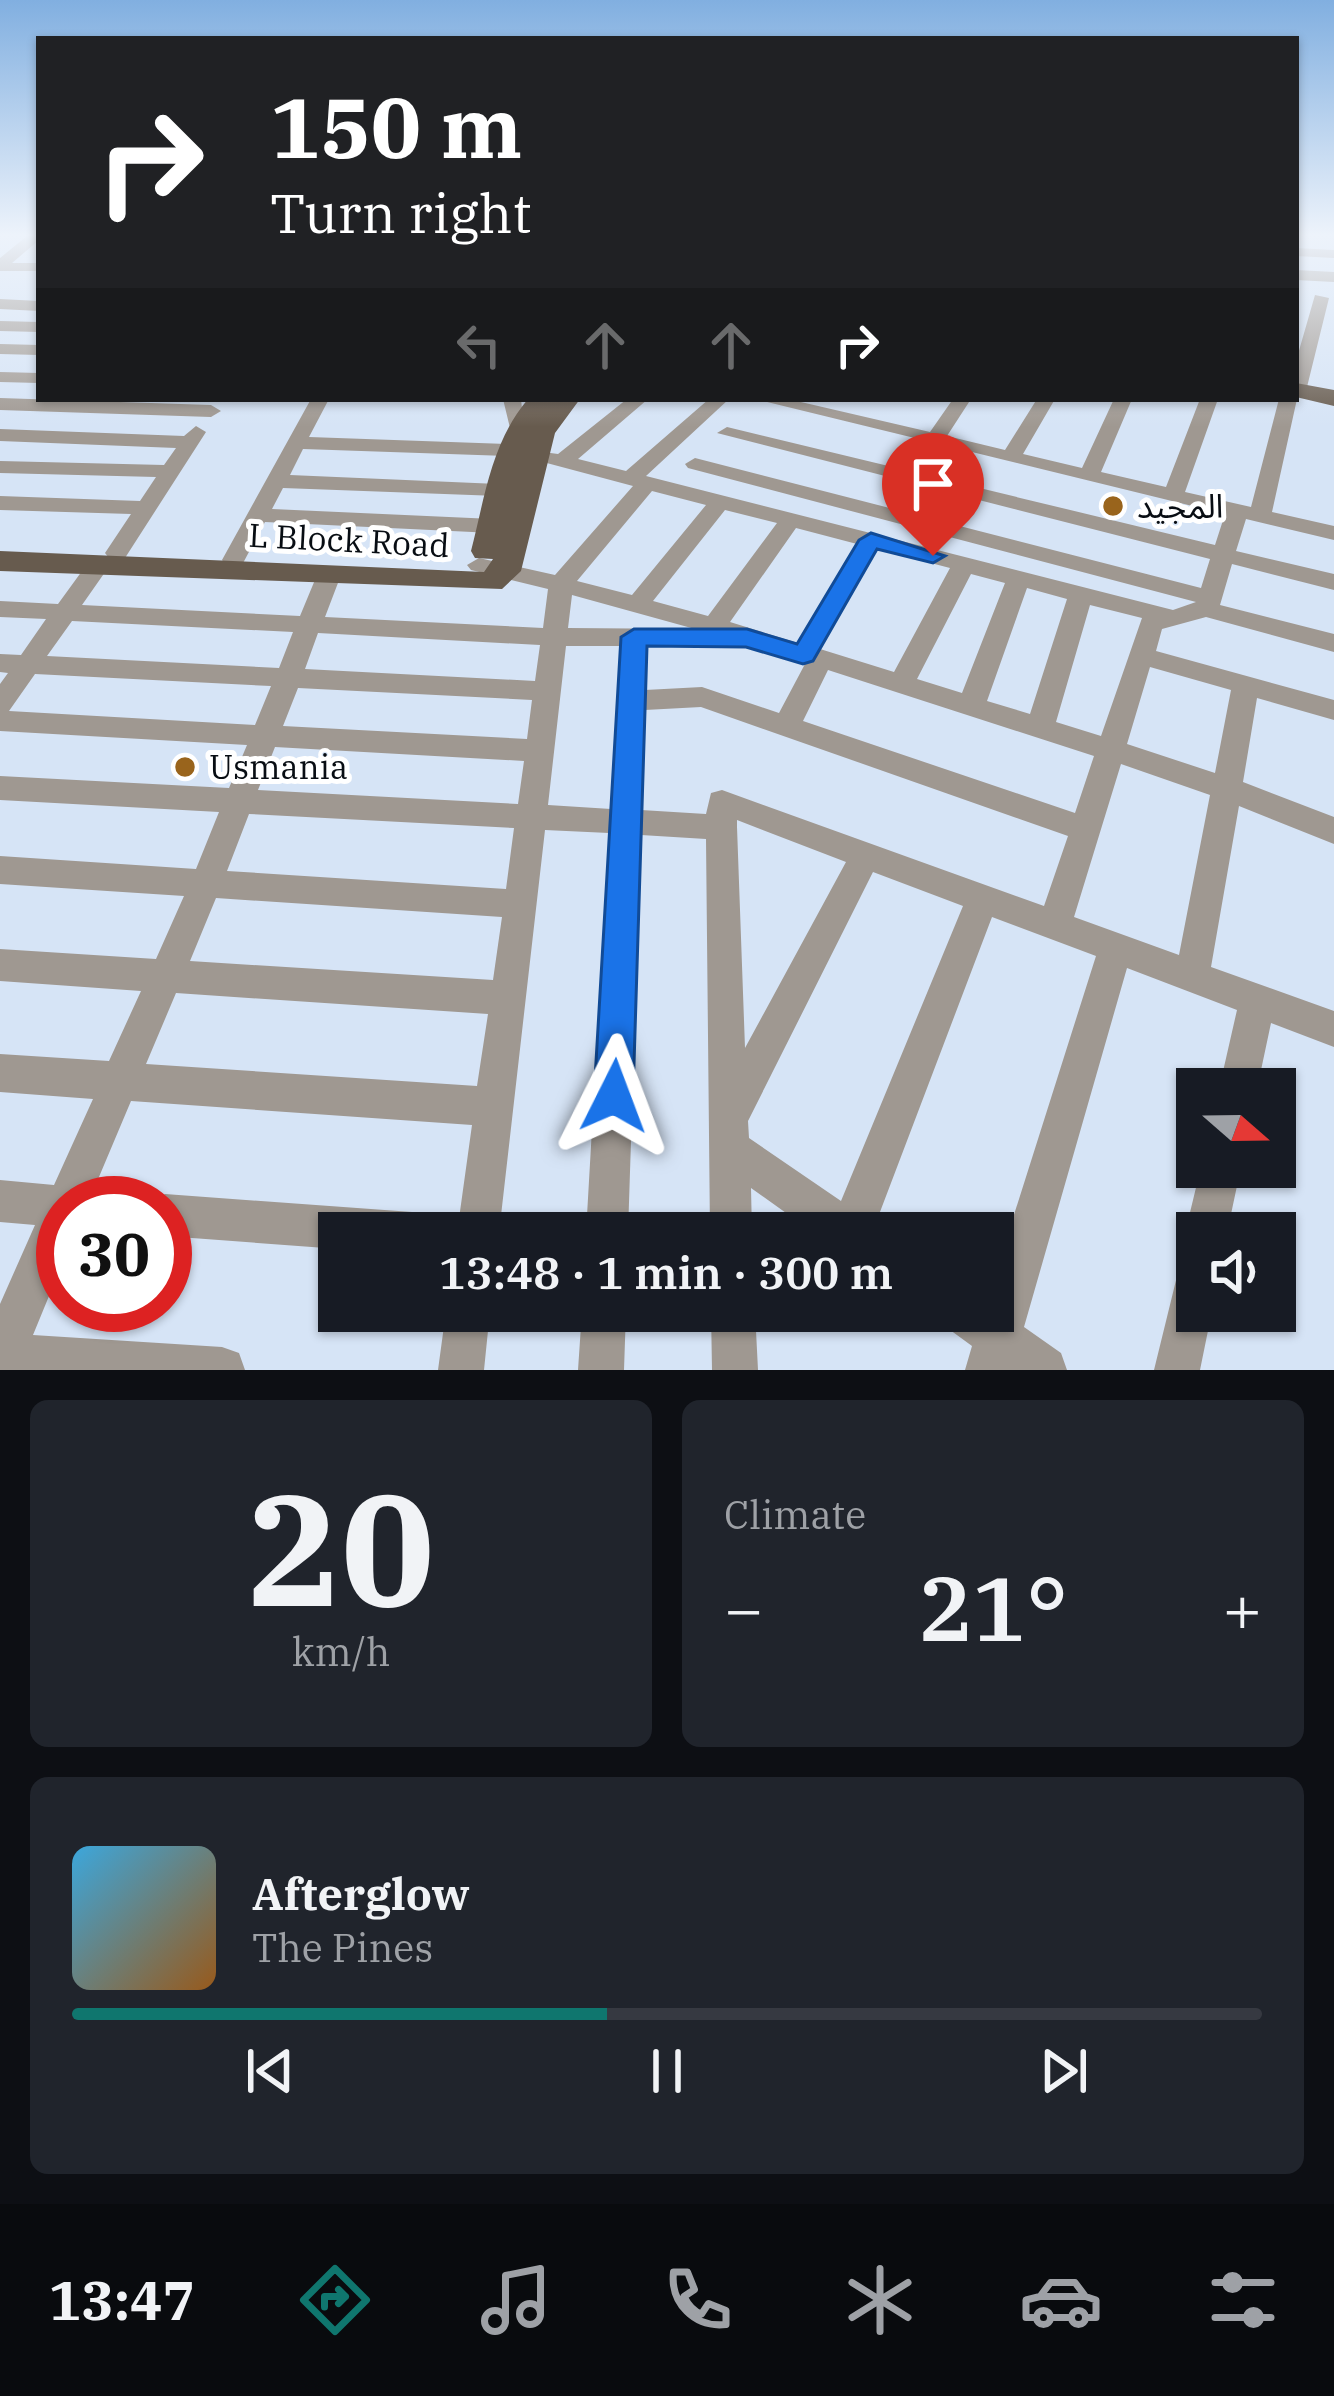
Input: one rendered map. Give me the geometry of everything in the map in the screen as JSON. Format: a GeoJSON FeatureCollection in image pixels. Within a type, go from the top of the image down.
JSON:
{"type":"FeatureCollection","features":[{"type":"Feature","properties":{"kind":"main road"},"geometry":{"type":"LineString","coordinates":[[1299,395],[1334,401]]}},
{"type":"Feature","properties":{"kind":"main road","name":"L Block Road"},"geometry":{"type":"LineString","coordinates":[[0,549],[481,582],[492,568],[540,402]]}},
{"type":"Feature","properties":{"kind":"main road","name":"L Block Road"},"geometry":{"type":"LineString","coordinates":[[492,568],[498,490],[527,437],[565,402]]}},
{"type":"Feature","properties":{"kind":"main road","name":"L Block Road"},"geometry":{"type":"LineString","coordinates":[[0,561],[234,560],[492,568]]}},
{"type":"Feature","properties":{"kind":"street"},"geometry":{"type":"LineString","coordinates":[[1299,380],[1327,300]]}},
{"type":"Feature","properties":{"kind":"street"},"geometry":{"type":"LineString","coordinates":[[0,304],[36,306]]}},
{"type":"Feature","properties":{"kind":"street"},"geometry":{"type":"LineString","coordinates":[[0,326],[36,327]]}},
{"type":"Feature","properties":{"kind":"street"},"geometry":{"type":"LineString","coordinates":[[0,349],[36,350]]}},
{"type":"Feature","properties":{"kind":"street"},"geometry":{"type":"LineString","coordinates":[[0,377],[36,379]]}},
{"type":"Feature","properties":{"kind":"street"},"geometry":{"type":"LineString","coordinates":[[0,422],[8,404],[36,381]]}},
{"type":"Feature","properties":{"kind":"street"},"geometry":{"type":"LineString","coordinates":[[234,560],[318,402]]}},
{"type":"Feature","properties":{"kind":"street"},"geometry":{"type":"LineString","coordinates":[[297,443],[527,437],[630,402]]}},
{"type":"Feature","properties":{"kind":"street"},"geometry":{"type":"LineString","coordinates":[[480,1212],[561,584],[717,402]]}},
{"type":"Feature","properties":{"kind":"street"},"geometry":{"type":"LineString","coordinates":[[649,483],[695,464],[760,402]]}},
{"type":"Feature","properties":{"kind":"street"},"geometry":{"type":"LineString","coordinates":[[797,402],[864,423],[1334,533]]}},
{"type":"Feature","properties":{"kind":"street"},"geometry":{"type":"LineString","coordinates":[[864,423],[882,402]]}},
{"type":"Feature","properties":{"kind":"street"},"geometry":{"type":"LineString","coordinates":[[934,440],[960,402]]}},
{"type":"Feature","properties":{"kind":"street"},"geometry":{"type":"LineString","coordinates":[[1011,458],[1044,402]]}},
{"type":"Feature","properties":{"kind":"street"},"geometry":{"type":"LineString","coordinates":[[1089,476],[1122,402]]}},
{"type":"Feature","properties":{"kind":"street"},"geometry":{"type":"LineString","coordinates":[[1173,496],[1208,402]]}},
{"type":"Feature","properties":{"kind":"street"},"geometry":{"type":"LineString","coordinates":[[1055,924],[1151,624],[1208,603],[1223,554],[1248,513],[1291,402]]}},
{"type":"Feature","properties":{"kind":"street"},"geometry":{"type":"LineString","coordinates":[[8,404],[215,405]]}},
{"type":"Feature","properties":{"kind":"street"},"geometry":{"type":"LineString","coordinates":[[0,704],[14,664],[64,612],[147,508],[215,405]]}},
{"type":"Feature","properties":{"kind":"street"},"geometry":{"type":"LineString","coordinates":[[727,433],[1334,582]]}},
{"type":"Feature","properties":{"kind":"street"},"geometry":{"type":"LineString","coordinates":[[0,435],[190,442]]}},
{"type":"Feature","properties":{"kind":"street"},"geometry":{"type":"LineString","coordinates":[[527,437],[649,483],[1173,618]]}},
{"type":"Feature","properties":{"kind":"street"},"geometry":{"type":"LineString","coordinates":[[695,464],[1208,603],[1334,643]]}},
{"type":"Feature","properties":{"kind":"street"},"geometry":{"type":"LineString","coordinates":[[0,467],[171,471]]}},
{"type":"Feature","properties":{"kind":"street"},"geometry":{"type":"LineString","coordinates":[[276,481],[498,490]]}},
{"type":"Feature","properties":{"kind":"street"},"geometry":{"type":"LineString","coordinates":[[609,1212],[635,621],[720,501]]}},
{"type":"Feature","properties":{"kind":"street"},"geometry":{"type":"LineString","coordinates":[[0,503],[147,508]]}},
{"type":"Feature","properties":{"kind":"street"},"geometry":{"type":"LineString","coordinates":[[258,515],[493,526]]}},
{"type":"Feature","properties":{"kind":"street"},"geometry":{"type":"LineString","coordinates":[[713,628],[791,520]]}},
{"type":"Feature","properties":{"kind":"street"},"geometry":{"type":"LineString","coordinates":[[786,726],[812,657],[871,540]]}},
{"type":"Feature","properties":{"kind":"street"},"geometry":{"type":"LineString","coordinates":[[901,684],[964,564]]}},
{"type":"Feature","properties":{"kind":"street"},"geometry":{"type":"LineString","coordinates":[[492,568],[561,584],[635,621],[747,638]]}},
{"type":"Feature","properties":{"kind":"street"},"geometry":{"type":"LineString","coordinates":[[78,1176],[206,884],[329,575]]}},
{"type":"Feature","properties":{"kind":"street"},"geometry":{"type":"LineString","coordinates":[[971,706],[1019,578]]}},
{"type":"Feature","properties":{"kind":"street"},"geometry":{"type":"LineString","coordinates":[[1040,728],[1081,594]]}},
{"type":"Feature","properties":{"kind":"street"},"geometry":{"type":"LineString","coordinates":[[0,609],[554,637],[635,621],[713,628],[1227,787],[1334,831]]}},
{"type":"Feature","properties":{"kind":"street"},"geometry":{"type":"LineString","coordinates":[[1143,656],[1334,710]]}},
{"type":"Feature","properties":{"kind":"street"},"geometry":{"type":"LineString","coordinates":[[14,664],[546,691]]}},
{"type":"Feature","properties":{"kind":"street"},"geometry":{"type":"LineString","coordinates":[[1192,976],[1246,685]]}},
{"type":"Feature","properties":{"kind":"street"},"geometry":{"type":"LineString","coordinates":[[632,701],[702,697],[1085,829]]}},
{"type":"Feature","properties":{"kind":"street"},"geometry":{"type":"LineString","coordinates":[[0,721],[538,751]]}},
{"type":"Feature","properties":{"kind":"street"},"geometry":{"type":"LineString","coordinates":[[0,788],[721,827]]}},
{"type":"Feature","properties":{"kind":"street"},"geometry":{"type":"LineString","coordinates":[[731,1212],[722,802],[1334,1029]]}},
{"type":"Feature","properties":{"kind":"street"},"geometry":{"type":"LineString","coordinates":[[729,1133],[866,855]]}},
{"type":"Feature","properties":{"kind":"street"},"geometry":{"type":"LineString","coordinates":[[0,869],[518,904]]}},
{"type":"Feature","properties":{"kind":"street"},"geometry":{"type":"LineString","coordinates":[[858,1212],[982,898]]}},
{"type":"Feature","properties":{"kind":"street"},"geometry":{"type":"LineString","coordinates":[[1045,1370],[983,1339],[1116,947]]}},
{"type":"Feature","properties":{"kind":"street"},"geometry":{"type":"LineString","coordinates":[[0,965],[506,998]]}},
{"type":"Feature","properties":{"kind":"street"},"geometry":{"type":"LineString","coordinates":[[1242,1068],[1257,1000]]}},
{"type":"Feature","properties":{"kind":"street"},"geometry":{"type":"LineString","coordinates":[[0,1073],[493,1107]]}},
{"type":"Feature","properties":{"kind":"street"},"geometry":{"type":"LineString","coordinates":[[729,1133],[826,1212]]}},
{"type":"Feature","properties":{"kind":"street"},"geometry":{"type":"LineString","coordinates":[[0,1202],[36,1205]]}},
{"type":"Feature","properties":{"kind":"street"},"geometry":{"type":"LineString","coordinates":[[192,1216],[318,1226]]}},
{"type":"Feature","properties":{"kind":"street"},"geometry":{"type":"LineString","coordinates":[[36,1272],[0,1356],[222,1370]]}},
{"type":"Feature","properties":{"kind":"street"},"geometry":{"type":"LineString","coordinates":[[461,1370],[466,1332]]}},
{"type":"Feature","properties":{"kind":"street"},"geometry":{"type":"LineString","coordinates":[[601,1370],[603,1332]]}},
{"type":"Feature","properties":{"kind":"street"},"geometry":{"type":"LineString","coordinates":[[734,1332],[735,1370]]}},
{"type":"Feature","properties":{"kind":"street"},"geometry":{"type":"LineString","coordinates":[[1177,1370],[1185,1332]]}},
{"type":"Feature","properties":{"kind":"place","name":"المجید"},"geometry":{"type":"Point","coordinates":[1113,506]}},
{"type":"Feature","properties":{"kind":"place","name":"Usmania"},"geometry":{"type":"Point","coordinates":[185,767]}},
{"type":"Feature","properties":{"kind":"route"},"geometry":{"type":"LineString","coordinates":[[614,1096],[634,637],[747,638],[803,655],[871,540],[933,556]]}}]}
